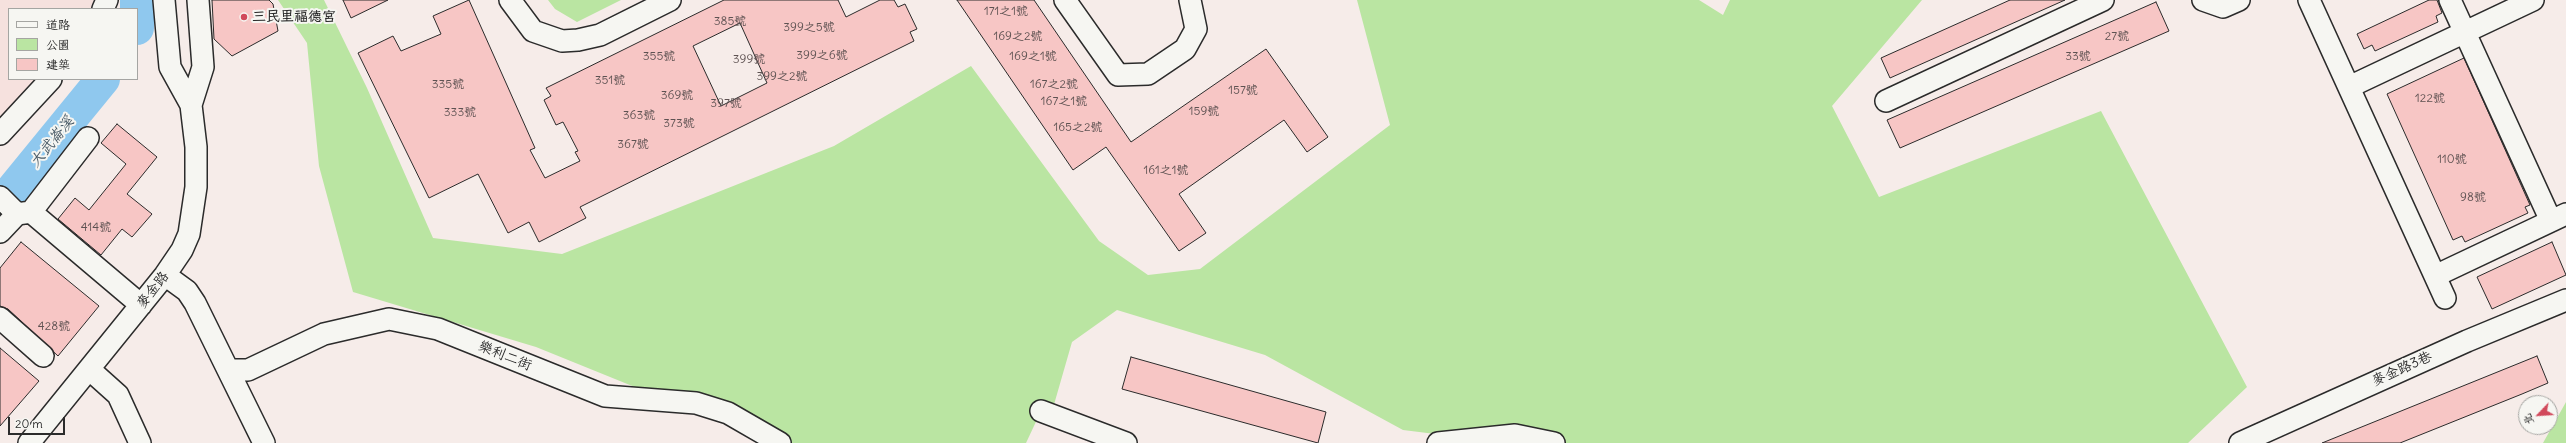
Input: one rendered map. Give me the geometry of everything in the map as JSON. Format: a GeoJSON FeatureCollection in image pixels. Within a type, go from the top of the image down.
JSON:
{"type":"FeatureCollection","features":[{"type":"Feature","properties":{"kind":"street","name":"麥金路"},"geometry":{"type":"LineString","coordinates":[[29,443],[166,275],[182,250],[193,218],[196,187],[196,147],[191,105],[170,67],[164,0]]}},
{"type":"Feature","properties":{"kind":"street","name":"麥金路"},"geometry":{"type":"LineString","coordinates":[[191,105],[203,68],[198,0]]}},
{"type":"Feature","properties":{"kind":"street"},"geometry":{"type":"LineString","coordinates":[[510,0],[533,31],[562,41],[578,40],[600,35],[670,0]]}},
{"type":"Feature","properties":{"kind":"street"},"geometry":{"type":"LineString","coordinates":[[1065,0],[1118,75],[1148,74],[1185,49],[1196,29],[1190,0]]}},
{"type":"Feature","properties":{"kind":"street"},"geometry":{"type":"LineString","coordinates":[[1886,101],[2103,0]]}},
{"type":"Feature","properties":{"kind":"street"},"geometry":{"type":"LineString","coordinates":[[2204,0],[2223,7],[2239,0]]}},
{"type":"Feature","properties":{"kind":"street"},"geometry":{"type":"LineString","coordinates":[[2309,0],[2446,298]]}},
{"type":"Feature","properties":{"kind":"street"},"geometry":{"type":"LineString","coordinates":[[2435,276],[2558,217],[2465,33],[2450,0]]}},
{"type":"Feature","properties":{"kind":"street"},"geometry":{"type":"LineString","coordinates":[[2349,86],[2533,0]]}},
{"type":"Feature","properties":{"kind":"street"},"geometry":{"type":"LineString","coordinates":[[0,134],[49,80]]}},
{"type":"Feature","properties":{"kind":"street"},"geometry":{"type":"LineString","coordinates":[[0,232],[24,213],[88,138]]}},
{"type":"Feature","properties":{"kind":"street"},"geometry":{"type":"LineString","coordinates":[[0,197],[24,213],[141,305]]}},
{"type":"Feature","properties":{"kind":"street"},"geometry":{"type":"LineString","coordinates":[[166,275],[187,291],[195,303],[264,443]]}},
{"type":"Feature","properties":{"kind":"street","name":"麥金路3巷"},"geometry":{"type":"LineString","coordinates":[[2240,443],[2467,341],[2566,300]]}},
{"type":"Feature","properties":{"kind":"street"},"geometry":{"type":"LineString","coordinates":[[0,318],[43,356]]}},
{"type":"Feature","properties":{"kind":"street","name":"樂利二街"},"geometry":{"type":"LineString","coordinates":[[228,370],[248,370],[324,334],[389,319],[438,329],[605,396],[661,399],[702,405],[728,413],[780,443]]}},
{"type":"Feature","properties":{"kind":"street"},"geometry":{"type":"LineString","coordinates":[[89,370],[118,395],[140,443]]}},
{"type":"Feature","properties":{"kind":"street"},"geometry":{"type":"LineString","coordinates":[[1041,411],[1126,443]]}},
{"type":"Feature","properties":{"kind":"street"},"geometry":{"type":"LineString","coordinates":[[1438,443],[1515,435],[1554,443]]}},
{"type":"Feature","properties":{"kind":"shaded area"},"geometry":{"type":"Polygon","coordinates":[[[0,0],[95,0],[93,8],[8,8],[8,80],[54,80],[0,147],[0,0]]]}},
{"type":"Feature","properties":{"kind":"green space"},"geometry":{"type":"Polygon","coordinates":[[[278,0],[324,0],[367,88],[433,238],[562,254],[834,146],[971,66],[1099,241],[1148,275],[1200,269],[1390,125],[1357,0],[1699,0],[1723,15],[1730,0],[1922,0],[1832,106],[1879,197],[2101,111],[2247,387],[2188,443],[1508,443],[1403,430],[1265,355],[1117,310],[1072,342],[1053,408],[1041,411],[1026,443],[773,443],[536,347],[353,292],[319,166],[307,43],[278,0]]]}},
{"type":"Feature","properties":{"kind":"green space"},"geometry":{"type":"Polygon","coordinates":[[[548,0],[621,0],[577,22],[555,9],[548,0]]]}},
{"type":"Feature","properties":{"kind":"green space"},"geometry":{"type":"Polygon","coordinates":[[[2566,402],[2566,443],[2543,443],[2547,435],[2558,435],[2558,416],[2566,402]]]}},
{"type":"Feature","properties":{"kind":"building","name":"三民里福德宮"},"geometry":{"type":"Polygon","coordinates":[[[212,0],[269,0],[273,4],[278,31],[232,56],[214,39],[212,0]]]}},
{"type":"Feature","properties":{"kind":"building"},"geometry":{"type":"Polygon","coordinates":[[[343,0],[388,0],[351,18],[343,0]]]}},
{"type":"Feature","properties":{"kind":"building"},"geometry":{"type":"Polygon","coordinates":[[[469,0],[535,148],[530,150],[545,178],[580,161],[575,152],[578,151],[563,122],[556,125],[544,100],[551,96],[546,88],[724,0],[838,0],[846,17],[880,0],[894,0],[898,7],[905,4],[917,29],[910,32],[914,41],[580,207],[586,218],[539,242],[529,222],[508,233],[478,174],[429,198],[358,53],[393,36],[401,51],[441,34],[433,16],[469,0]],[[740,23],[693,46],[721,106],[767,83],[740,23]]]}},
{"type":"Feature","properties":{"kind":"building"},"geometry":{"type":"Polygon","coordinates":[[[957,0],[1034,0],[1131,142],[1266,49],[1328,137],[1307,152],[1284,120],[1179,194],[1206,233],[1179,251],[1106,147],[1073,170],[957,0]]]}},
{"type":"Feature","properties":{"kind":"building"},"geometry":{"type":"Polygon","coordinates":[[[2010,0],[2065,0],[1890,78],[1881,58],[2010,0]]]}},
{"type":"Feature","properties":{"kind":"building"},"geometry":{"type":"Polygon","coordinates":[[[2429,0],[2437,0],[2442,13],[2436,16],[2438,22],[2375,51],[2372,45],[2364,49],[2357,34],[2429,0]]]}},
{"type":"Feature","properties":{"kind":"building"},"geometry":{"type":"Polygon","coordinates":[[[2156,2],[2169,31],[1900,148],[1887,120],[2156,2]]]}},
{"type":"Feature","properties":{"kind":"building"},"geometry":{"type":"Polygon","coordinates":[[[2464,58],[2530,205],[2525,207],[2528,213],[2465,242],[2462,236],[2453,240],[2387,94],[2464,58]]]}},
{"type":"Feature","properties":{"kind":"building"},"geometry":{"type":"Polygon","coordinates":[[[117,124],[157,157],[127,194],[152,214],[132,237],[122,229],[101,255],[58,219],[75,198],[89,210],[126,164],[101,143],[117,124]]]}},
{"type":"Feature","properties":{"kind":"building"},"geometry":{"type":"Polygon","coordinates":[[[21,242],[99,306],[58,356],[8,309],[0,306],[0,268],[21,242]]]}},
{"type":"Feature","properties":{"kind":"building"},"geometry":{"type":"Polygon","coordinates":[[[2552,242],[2566,275],[2492,309],[2477,277],[2552,242]]]}},
{"type":"Feature","properties":{"kind":"building"},"geometry":{"type":"Polygon","coordinates":[[[0,348],[39,381],[0,426],[0,348]]]}},
{"type":"Feature","properties":{"kind":"building"},"geometry":{"type":"Polygon","coordinates":[[[2537,356],[2548,383],[2400,443],[2322,443],[2537,356]]]}},
{"type":"Feature","properties":{"kind":"building"},"geometry":{"type":"Polygon","coordinates":[[[1131,357],[1326,412],[1318,443],[1122,389],[1131,357]]]}},
{"type":"Feature","properties":{"kind":"waterway","name":"大武崙溪"},"geometry":{"type":"LineString","coordinates":[[137,0],[137,8]]}},
{"type":"Feature","properties":{"kind":"waterway","name":"大武崙溪"},"geometry":{"type":"LineString","coordinates":[[0,205],[102,80]]}},
{"type":"Feature","properties":{"kind":"place","name":"三民里福德宮"},"geometry":{"type":"Point","coordinates":[244,17]}}]}
